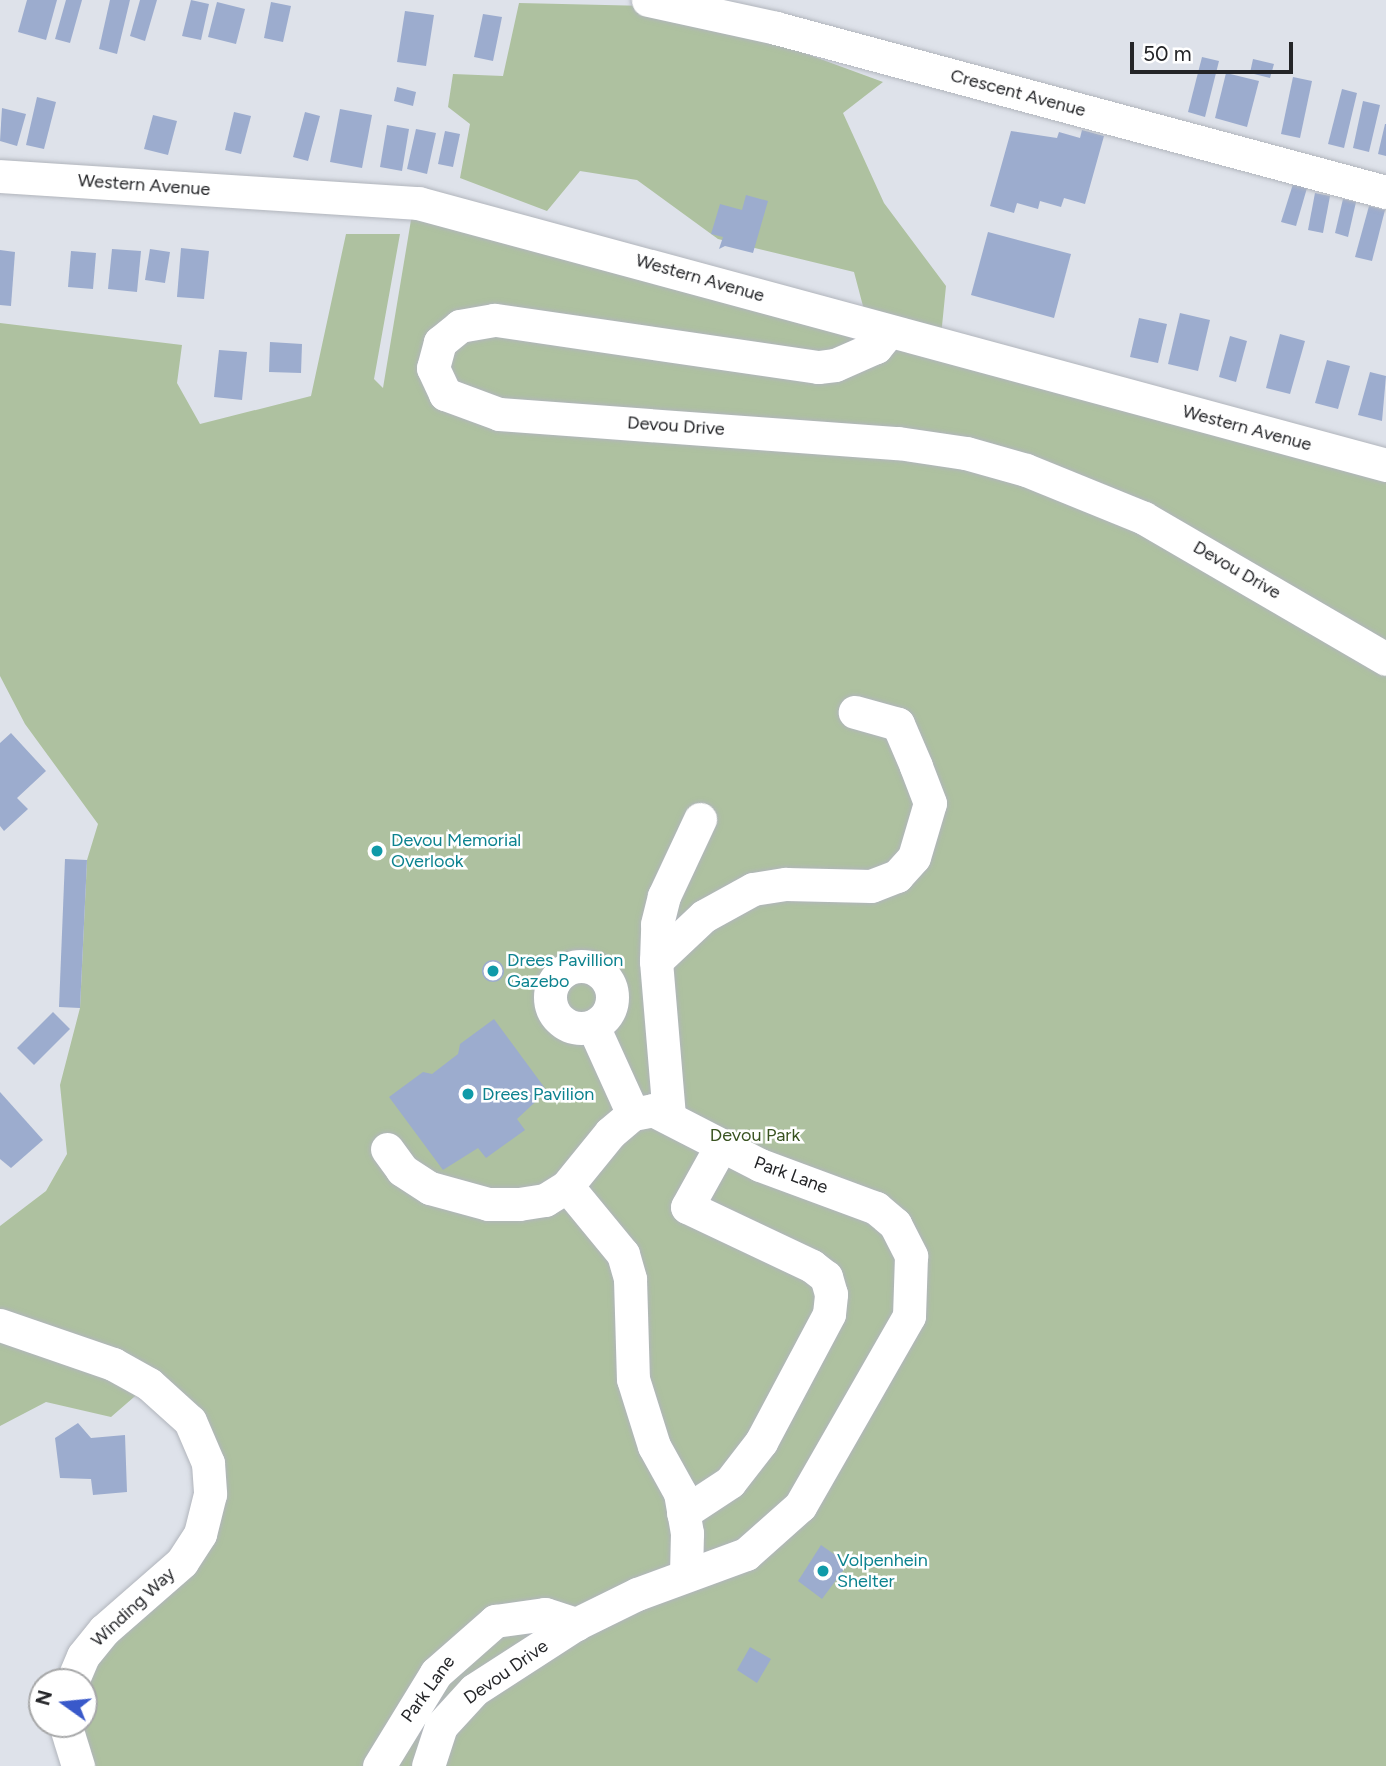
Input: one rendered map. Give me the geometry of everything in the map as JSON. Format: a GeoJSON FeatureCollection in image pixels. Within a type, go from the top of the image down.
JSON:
{"type":"FeatureCollection","features":[{"type":"Feature","properties":{"kind":"street","name":"Crescent Avenue"},"geometry":{"type":"LineString","coordinates":[[648,0],[776,28],[1386,192]]}},
{"type":"Feature","properties":{"kind":"street","name":"Western Avenue"},"geometry":{"type":"LineString","coordinates":[[0,176],[418,203],[1386,465]]}},
{"type":"Feature","properties":{"kind":"street","name":"Devou Drive"},"geometry":{"type":"LineString","coordinates":[[889,331],[876,346],[835,365],[818,366],[494,320],[460,326],[440,342],[433,368],[445,394],[499,414],[898,443],[966,453],[1026,470],[1144,518],[1386,659]]}},
{"type":"Feature","properties":{"kind":"street"},"geometry":{"type":"LineString","coordinates":[[656,961],[704,916],[753,889],[786,884],[871,886],[897,876],[914,857],[930,803],[916,766],[898,723],[855,712]]}},
{"type":"Feature","properties":{"kind":"street"},"geometry":{"type":"LineString","coordinates":[[669,1116],[656,961],[664,896],[700,819]]}},
{"type":"Feature","properties":{"kind":"street"},"geometry":{"type":"LineString","coordinates":[[387,1149],[402,1170],[430,1188],[488,1204],[545,1200],[567,1186],[594,1150],[633,1114],[593,1026]]}},
{"type":"Feature","properties":{"kind":"street","name":"Park Lane"},"geometry":{"type":"LineString","coordinates":[[379,1766],[436,1673],[495,1621],[536,1614],[576,1624],[686,1574],[746,1554],[800,1506],[897,1342],[913,1295],[911,1256],[895,1224],[876,1209],[720,1146],[669,1116],[653,1110],[633,1114]]}},
{"type":"Feature","properties":{"kind":"street"},"geometry":{"type":"LineString","coordinates":[[683,1513],[730,1482],[761,1442],[829,1314],[831,1294],[826,1277],[813,1266],[687,1208],[720,1146]]}},
{"type":"Feature","properties":{"kind":"street"},"geometry":{"type":"LineString","coordinates":[[567,1186],[623,1254],[630,1279],[633,1379],[641,1413],[680,1493],[686,1574]]}},
{"type":"Feature","properties":{"kind":"street","name":"Winding Way"},"geometry":{"type":"LineString","coordinates":[[0,1325],[113,1364],[149,1384],[190,1421],[208,1463],[210,1494],[200,1534],[182,1562],[104,1630],[83,1656],[78,1668]]}},
{"type":"Feature","properties":{"kind":"street","name":"Devou Drive"},"geometry":{"type":"LineString","coordinates":[[429,1766],[441,1726],[453,1710],[474,1690],[576,1624]]}},
{"type":"Feature","properties":{"kind":"street"},"geometry":{"type":"LineString","coordinates":[[69,1738],[78,1766]]}},
{"type":"Feature","properties":{"kind":"green space","name":"Devou Park"},"geometry":{"type":"Polygon","coordinates":[[[519,3],[648,6],[744,31],[883,82],[843,113],[884,203],[946,286],[940,346],[1386,465],[1386,1766],[78,1766],[69,1738],[98,1738],[98,1668],[85,1668],[182,1562],[208,1463],[149,1384],[111,1417],[46,1402],[0,1426],[0,1226],[46,1191],[67,1154],[60,1085],[80,1008],[87,860],[98,824],[25,724],[0,676],[0,323],[182,345],[177,383],[200,424],[311,396],[346,234],[400,234],[374,379],[383,388],[414,202],[868,325],[854,272],[718,239],[637,180],[580,171],[547,211],[460,178],[470,124],[448,107],[453,74],[503,76],[519,3]]]}},
{"type":"Feature","properties":{"kind":"building"},"geometry":{"type":"Polygon","coordinates":[[[27,0],[57,0],[46,40],[18,32],[27,0]]]}},
{"type":"Feature","properties":{"kind":"building"},"geometry":{"type":"Polygon","coordinates":[[[66,0],[82,0],[70,43],[55,39],[66,0]]]}},
{"type":"Feature","properties":{"kind":"building"},"geometry":{"type":"Polygon","coordinates":[[[110,0],[130,0],[117,54],[99,49],[110,0]]]}},
{"type":"Feature","properties":{"kind":"building"},"geometry":{"type":"Polygon","coordinates":[[[140,0],[157,0],[145,41],[130,36],[140,0]]]}},
{"type":"Feature","properties":{"kind":"building"},"geometry":{"type":"Polygon","coordinates":[[[191,0],[209,4],[201,40],[182,36],[191,0]]]}},
{"type":"Feature","properties":{"kind":"building"},"geometry":{"type":"Polygon","coordinates":[[[217,2],[245,9],[236,44],[208,37],[217,2]]]}},
{"type":"Feature","properties":{"kind":"building"},"geometry":{"type":"Polygon","coordinates":[[[271,2],[291,6],[283,42],[264,38],[271,2]]]}},
{"type":"Feature","properties":{"kind":"building"},"geometry":{"type":"Polygon","coordinates":[[[405,11],[434,15],[426,66],[397,62],[405,11]]]}},
{"type":"Feature","properties":{"kind":"building"},"geometry":{"type":"Polygon","coordinates":[[[483,14],[502,17],[493,61],[474,57],[483,14]]]}},
{"type":"Feature","properties":{"kind":"building"},"geometry":{"type":"Polygon","coordinates":[[[1202,57],[1219,61],[1205,117],[1188,112],[1202,57]]]}},
{"type":"Feature","properties":{"kind":"building"},"geometry":{"type":"Polygon","coordinates":[[[1253,59],[1274,64],[1270,78],[1250,73],[1253,59]]]}},
{"type":"Feature","properties":{"kind":"building"},"geometry":{"type":"Polygon","coordinates":[[[1226,73],[1259,81],[1247,127],[1215,118],[1226,73]]]}},
{"type":"Feature","properties":{"kind":"building"},"geometry":{"type":"Polygon","coordinates":[[[1293,77],[1312,81],[1300,138],[1281,134],[1293,77]]]}},
{"type":"Feature","properties":{"kind":"building"},"geometry":{"type":"Polygon","coordinates":[[[397,87],[416,92],[413,106],[394,101],[397,87]]]}},
{"type":"Feature","properties":{"kind":"building"},"geometry":{"type":"Polygon","coordinates":[[[1342,89],[1357,93],[1344,148],[1328,144],[1342,89]]]}},
{"type":"Feature","properties":{"kind":"building"},"geometry":{"type":"Polygon","coordinates":[[[37,97],[56,102],[44,149],[26,145],[37,97]]]}},
{"type":"Feature","properties":{"kind":"building"},"geometry":{"type":"Polygon","coordinates":[[[1363,101],[1380,105],[1369,152],[1353,148],[1363,101]]]}},
{"type":"Feature","properties":{"kind":"building"},"geometry":{"type":"Polygon","coordinates":[[[2,108],[26,114],[17,146],[0,141],[2,108]]]}},
{"type":"Feature","properties":{"kind":"building"},"geometry":{"type":"Polygon","coordinates":[[[340,109],[372,115],[362,168],[330,162],[340,109]]]}},
{"type":"Feature","properties":{"kind":"building"},"geometry":{"type":"Polygon","coordinates":[[[234,112],[251,116],[241,154],[225,150],[234,112]]]}},
{"type":"Feature","properties":{"kind":"building"},"geometry":{"type":"Polygon","coordinates":[[[305,112],[320,116],[308,161],[293,157],[305,112]]]}},
{"type":"Feature","properties":{"kind":"building"},"geometry":{"type":"Polygon","coordinates":[[[153,115],[177,121],[168,155],[144,149],[153,115]]]}},
{"type":"Feature","properties":{"kind":"building"},"geometry":{"type":"Polygon","coordinates":[[[1386,124],[1386,156],[1378,154],[1386,124]]]}},
{"type":"Feature","properties":{"kind":"building"},"geometry":{"type":"Polygon","coordinates":[[[387,125],[409,129],[402,171],[380,167],[387,125]]]}},
{"type":"Feature","properties":{"kind":"building"},"geometry":{"type":"Polygon","coordinates":[[[416,129],[436,133],[427,174],[407,169],[416,129]]]}},
{"type":"Feature","properties":{"kind":"building"},"geometry":{"type":"Polygon","coordinates":[[[1082,130],[1104,136],[1085,204],[1064,198],[1061,207],[1040,201],[1038,209],[1017,203],[1014,213],[990,206],[1011,131],[1057,138],[1059,132],[1080,138],[1082,130]]]}},
{"type":"Feature","properties":{"kind":"building"},"geometry":{"type":"Polygon","coordinates":[[[445,131],[460,134],[453,167],[438,164],[445,131]]]}},
{"type":"Feature","properties":{"kind":"building"},"geometry":{"type":"Polygon","coordinates":[[[1293,184],[1307,188],[1296,226],[1281,222],[1293,184]]]}},
{"type":"Feature","properties":{"kind":"building"},"geometry":{"type":"Polygon","coordinates":[[[1315,193],[1330,196],[1323,233],[1308,230],[1315,193]]]}},
{"type":"Feature","properties":{"kind":"building"},"geometry":{"type":"Polygon","coordinates":[[[746,195],[768,201],[753,253],[725,246],[719,249],[723,237],[711,234],[720,204],[742,210],[746,195]]]}},
{"type":"Feature","properties":{"kind":"building"},"geometry":{"type":"Polygon","coordinates":[[[1343,199],[1356,202],[1348,237],[1335,233],[1343,199]]]}},
{"type":"Feature","properties":{"kind":"building"},"geometry":{"type":"Polygon","coordinates":[[[1369,206],[1385,210],[1372,261],[1355,257],[1369,206]]]}},
{"type":"Feature","properties":{"kind":"building"},"geometry":{"type":"Polygon","coordinates":[[[988,232],[1071,254],[1054,318],[971,295],[988,232]]]}},
{"type":"Feature","properties":{"kind":"building"},"geometry":{"type":"Polygon","coordinates":[[[181,248],[209,251],[204,299],[177,297],[181,248]]]}},
{"type":"Feature","properties":{"kind":"building"},"geometry":{"type":"Polygon","coordinates":[[[112,249],[141,251],[137,292],[108,289],[112,249]]]}},
{"type":"Feature","properties":{"kind":"building"},"geometry":{"type":"Polygon","coordinates":[[[150,249],[170,252],[165,283],[145,280],[150,249]]]}},
{"type":"Feature","properties":{"kind":"building"},"geometry":{"type":"Polygon","coordinates":[[[0,250],[15,252],[11,306],[0,305],[0,250]]]}},
{"type":"Feature","properties":{"kind":"building"},"geometry":{"type":"Polygon","coordinates":[[[71,251],[96,253],[93,289],[68,287],[71,251]]]}},
{"type":"Feature","properties":{"kind":"building"},"geometry":{"type":"Polygon","coordinates":[[[1180,313],[1210,320],[1198,371],[1168,364],[1180,313]]]}},
{"type":"Feature","properties":{"kind":"building"},"geometry":{"type":"Polygon","coordinates":[[[1139,318],[1167,324],[1158,363],[1130,357],[1139,318]]]}},
{"type":"Feature","properties":{"kind":"building"},"geometry":{"type":"Polygon","coordinates":[[[1280,334],[1305,341],[1290,394],[1266,388],[1280,334]]]}},
{"type":"Feature","properties":{"kind":"building"},"geometry":{"type":"Polygon","coordinates":[[[1230,336],[1247,341],[1236,382],[1219,377],[1230,336]]]}},
{"type":"Feature","properties":{"kind":"building"},"geometry":{"type":"Polygon","coordinates":[[[270,342],[302,344],[301,373],[269,372],[270,342]]]}},
{"type":"Feature","properties":{"kind":"building"},"geometry":{"type":"Polygon","coordinates":[[[219,350],[247,352],[242,400],[214,397],[219,350]]]}},
{"type":"Feature","properties":{"kind":"building"},"geometry":{"type":"Polygon","coordinates":[[[1327,360],[1350,366],[1338,409],[1315,403],[1327,360]]]}},
{"type":"Feature","properties":{"kind":"building"},"geometry":{"type":"Polygon","coordinates":[[[1370,372],[1386,376],[1382,421],[1358,415],[1370,372]]]}},
{"type":"Feature","properties":{"kind":"building"},"geometry":{"type":"Polygon","coordinates":[[[11,733],[46,771],[17,798],[28,809],[4,831],[0,826],[0,743],[11,733]]]}},
{"type":"Feature","properties":{"kind":"building"},"geometry":{"type":"Polygon","coordinates":[[[65,859],[87,860],[80,1008],[59,1007],[65,859]]]}},
{"type":"Feature","properties":{"kind":"building","name":"Drees Pavillion Gazebo"},"geometry":{"type":"Polygon","coordinates":[[[493,960],[501,963],[504,971],[501,979],[493,982],[485,979],[482,971],[485,963],[493,960]]]}},
{"type":"Feature","properties":{"kind":"building"},"geometry":{"type":"Polygon","coordinates":[[[53,1012],[70,1029],[34,1065],[17,1048],[53,1012]]]}},
{"type":"Feature","properties":{"kind":"building","name":"Drees Pavilion"},"geometry":{"type":"Polygon","coordinates":[[[494,1019],[547,1091],[517,1119],[525,1130],[486,1158],[478,1148],[443,1170],[389,1097],[423,1072],[432,1074],[458,1054],[460,1044],[494,1019]]]}},
{"type":"Feature","properties":{"kind":"building"},"geometry":{"type":"Polygon","coordinates":[[[0,1092],[43,1140],[11,1168],[0,1159],[0,1092]]]}},
{"type":"Feature","properties":{"kind":"building"},"geometry":{"type":"Polygon","coordinates":[[[78,1423],[91,1438],[125,1435],[127,1492],[93,1495],[91,1479],[60,1478],[55,1438],[78,1423]]]}},
{"type":"Feature","properties":{"kind":"building","name":"Volpenhein Shelter"},"geometry":{"type":"Polygon","coordinates":[[[821,1545],[848,1564],[822,1599],[798,1581],[821,1545]]]}},
{"type":"Feature","properties":{"kind":"building"},"geometry":{"type":"Polygon","coordinates":[[[750,1647],[771,1659],[757,1683],[737,1670],[750,1647]]]}},
{"type":"Feature","properties":{"kind":"place","name":"Devou Memorial Overlook"},"geometry":{"type":"Point","coordinates":[377,851]}},
{"type":"Feature","properties":{"kind":"place","name":"Drees Pavillion Gazebo"},"geometry":{"type":"Point","coordinates":[493,971]}},
{"type":"Feature","properties":{"kind":"place","name":"Drees Pavilion"},"geometry":{"type":"Point","coordinates":[468,1094]}},
{"type":"Feature","properties":{"kind":"place","name":"Volpenhein Shelter"},"geometry":{"type":"Point","coordinates":[823,1571]}}]}
